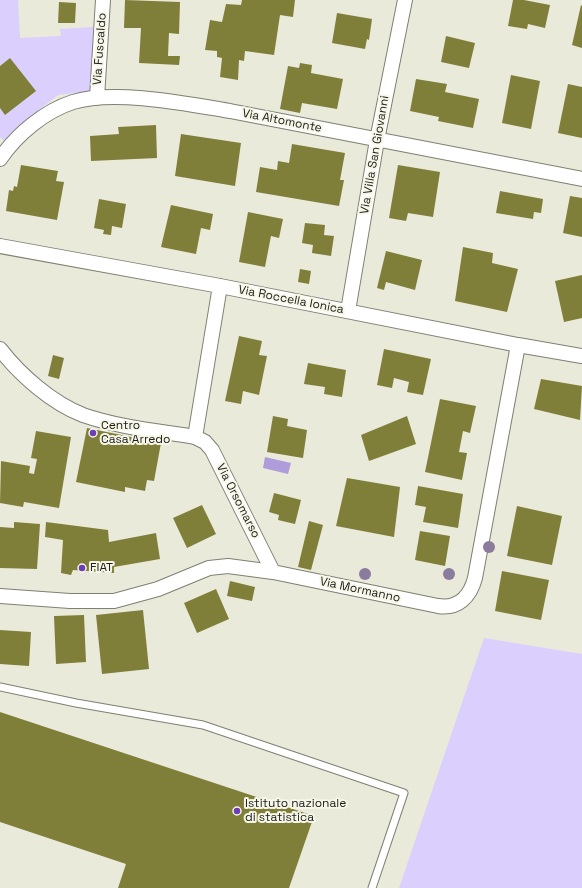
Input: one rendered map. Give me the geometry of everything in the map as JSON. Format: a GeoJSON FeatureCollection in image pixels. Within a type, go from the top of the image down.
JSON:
{"type":"FeatureCollection","features":[{"type":"Feature","properties":{"kind":"street","name":"Via Fuscaldo"},"geometry":{"type":"LineString","coordinates":[[97,98],[103,0]]}},
{"type":"Feature","properties":{"kind":"street","name":"Via Villa San Giovanni"},"geometry":{"type":"LineString","coordinates":[[348,311],[377,140],[405,0]]}},
{"type":"Feature","properties":{"kind":"street","name":"Via Altomonte"},"geometry":{"type":"LineString","coordinates":[[0,159],[15,140],[46,115],[74,101],[97,98],[131,98],[184,104],[582,179]]}},
{"type":"Feature","properties":{"kind":"street","name":"Via Roccella Ionica"},"geometry":{"type":"LineString","coordinates":[[0,246],[220,286],[518,345],[582,356]]}},
{"type":"Feature","properties":{"kind":"street"},"geometry":{"type":"LineString","coordinates":[[0,349],[26,377],[74,411],[107,421],[195,437],[220,286]]}},
{"type":"Feature","properties":{"kind":"street","name":"Via Mormanno"},"geometry":{"type":"LineString","coordinates":[[0,596],[70,601],[114,601],[158,589],[209,568],[235,566],[273,572],[438,606],[456,605],[466,597],[475,578],[518,345]]}},
{"type":"Feature","properties":{"kind":"street","name":"Via Orsomarso"},"geometry":{"type":"LineString","coordinates":[[195,437],[205,442],[212,450],[273,572]]}},
{"type":"Feature","properties":{"kind":"lane"},"geometry":{"type":"LineString","coordinates":[[0,686],[76,703],[203,725],[404,793],[372,888]]}},
{"type":"Feature","properties":{"kind":"shaded area"},"geometry":{"type":"Polygon","coordinates":[[[0,0],[18,0],[20,38],[61,36],[60,29],[93,27],[92,91],[58,95],[40,109],[6,143],[0,137],[0,108],[5,114],[10,58],[0,66],[0,0]]]}},
{"type":"Feature","properties":{"kind":"shaded area"},"geometry":{"type":"Polygon","coordinates":[[[265,457],[291,463],[288,474],[263,468],[265,457]]]}},
{"type":"Feature","properties":{"kind":"shaded area"},"geometry":{"type":"Polygon","coordinates":[[[484,638],[582,654],[582,888],[399,888],[484,638]]]}},
{"type":"Feature","properties":{"kind":"building"},"geometry":{"type":"Polygon","coordinates":[[[125,0],[180,2],[179,34],[169,33],[168,56],[180,56],[179,65],[139,63],[141,28],[124,28],[125,0]]]}},
{"type":"Feature","properties":{"kind":"building"},"geometry":{"type":"Polygon","coordinates":[[[242,0],[295,0],[293,17],[280,15],[274,55],[245,51],[244,61],[239,60],[238,80],[220,77],[222,58],[217,57],[217,51],[205,50],[210,20],[222,22],[226,4],[241,5],[242,0]]]}},
{"type":"Feature","properties":{"kind":"building"},"geometry":{"type":"Polygon","coordinates":[[[513,0],[524,0],[550,5],[545,28],[528,24],[527,29],[508,26],[513,0]]]}},
{"type":"Feature","properties":{"kind":"building"},"geometry":{"type":"Polygon","coordinates":[[[59,2],[76,3],[75,23],[58,23],[59,2]]]}},
{"type":"Feature","properties":{"kind":"building"},"geometry":{"type":"Polygon","coordinates":[[[581,5],[582,6],[582,48],[572,45],[581,5]]]}},
{"type":"Feature","properties":{"kind":"building"},"geometry":{"type":"Polygon","coordinates":[[[337,13],[372,19],[369,40],[367,39],[365,49],[332,43],[337,13]]]}},
{"type":"Feature","properties":{"kind":"building"},"geometry":{"type":"Polygon","coordinates":[[[446,36],[475,43],[469,68],[441,62],[446,36]]]}},
{"type":"Feature","properties":{"kind":"building"},"geometry":{"type":"Polygon","coordinates":[[[10,58],[36,91],[5,115],[0,108],[0,66],[10,58]]]}},
{"type":"Feature","properties":{"kind":"building"},"geometry":{"type":"Polygon","coordinates":[[[300,63],[312,65],[311,73],[343,79],[337,109],[302,103],[300,113],[280,109],[288,66],[299,68],[300,63]]]}},
{"type":"Feature","properties":{"kind":"building"},"geometry":{"type":"Polygon","coordinates":[[[511,75],[540,81],[531,129],[502,123],[511,75]]]}},
{"type":"Feature","properties":{"kind":"building"},"geometry":{"type":"Polygon","coordinates":[[[416,79],[447,84],[445,92],[479,99],[473,128],[438,121],[439,117],[410,111],[416,79]]]}},
{"type":"Feature","properties":{"kind":"building"},"geometry":{"type":"Polygon","coordinates":[[[568,84],[582,87],[582,138],[558,133],[568,84]]]}},
{"type":"Feature","properties":{"kind":"building"},"geometry":{"type":"Polygon","coordinates":[[[156,125],[157,158],[91,161],[90,136],[119,134],[118,127],[156,125]]]}},
{"type":"Feature","properties":{"kind":"building"},"geometry":{"type":"Polygon","coordinates":[[[181,134],[241,143],[235,186],[175,176],[181,134]]]}},
{"type":"Feature","properties":{"kind":"building"},"geometry":{"type":"Polygon","coordinates":[[[292,144],[345,153],[340,180],[344,180],[339,206],[256,192],[260,167],[277,170],[278,161],[289,163],[292,144]]]}},
{"type":"Feature","properties":{"kind":"building"},"geometry":{"type":"Polygon","coordinates":[[[21,165],[58,171],[56,181],[64,182],[57,220],[6,211],[9,190],[13,191],[14,186],[17,187],[21,165]]]}},
{"type":"Feature","properties":{"kind":"building"},"geometry":{"type":"Polygon","coordinates":[[[398,165],[440,172],[433,217],[408,213],[406,221],[389,218],[398,165]]]}},
{"type":"Feature","properties":{"kind":"building"},"geometry":{"type":"Polygon","coordinates":[[[500,191],[543,199],[541,213],[534,212],[533,219],[496,213],[500,191]]]}},
{"type":"Feature","properties":{"kind":"building"},"geometry":{"type":"Polygon","coordinates":[[[570,196],[582,198],[582,237],[563,233],[570,196]]]}},
{"type":"Feature","properties":{"kind":"building"},"geometry":{"type":"Polygon","coordinates":[[[99,199],[126,204],[122,228],[112,226],[111,235],[103,234],[104,230],[94,228],[99,199]]]}},
{"type":"Feature","properties":{"kind":"building"},"geometry":{"type":"Polygon","coordinates":[[[171,205],[213,214],[210,230],[201,228],[196,254],[161,247],[171,205]]]}},
{"type":"Feature","properties":{"kind":"building"},"geometry":{"type":"Polygon","coordinates":[[[248,212],[283,219],[279,238],[271,236],[265,267],[239,262],[248,212]]]}},
{"type":"Feature","properties":{"kind":"building"},"geometry":{"type":"Polygon","coordinates":[[[305,223],[325,225],[324,235],[334,236],[331,256],[312,253],[313,245],[302,243],[305,223]]]}},
{"type":"Feature","properties":{"kind":"building"},"geometry":{"type":"Polygon","coordinates":[[[463,247],[493,253],[492,263],[518,269],[507,312],[455,301],[463,247]]]}},
{"type":"Feature","properties":{"kind":"building"},"geometry":{"type":"Polygon","coordinates":[[[386,251],[422,260],[415,290],[386,282],[384,290],[377,288],[386,251]]]}},
{"type":"Feature","properties":{"kind":"building"},"geometry":{"type":"Polygon","coordinates":[[[300,269],[311,271],[309,284],[298,282],[300,269]]]}},
{"type":"Feature","properties":{"kind":"building"},"geometry":{"type":"Polygon","coordinates":[[[582,275],[582,318],[564,322],[555,281],[582,275]]]}},
{"type":"Feature","properties":{"kind":"building"},"geometry":{"type":"Polygon","coordinates":[[[239,336],[262,341],[259,355],[267,356],[259,395],[243,391],[241,404],[225,401],[239,336]]]}},
{"type":"Feature","properties":{"kind":"building"},"geometry":{"type":"Polygon","coordinates":[[[384,349],[431,359],[423,395],[407,392],[409,382],[394,378],[392,388],[377,385],[384,349]]]}},
{"type":"Feature","properties":{"kind":"building"},"geometry":{"type":"Polygon","coordinates":[[[53,355],[64,358],[59,379],[48,376],[53,355]]]}},
{"type":"Feature","properties":{"kind":"building"},"geometry":{"type":"Polygon","coordinates":[[[308,363],[346,370],[342,397],[324,394],[325,387],[304,384],[308,363]]]}},
{"type":"Feature","properties":{"kind":"building"},"geometry":{"type":"Polygon","coordinates":[[[541,379],[582,386],[580,420],[534,409],[541,379]]]}},
{"type":"Feature","properties":{"kind":"building"},"geometry":{"type":"Polygon","coordinates":[[[440,399],[476,406],[470,433],[463,431],[459,452],[467,453],[462,480],[425,472],[440,399]]]}},
{"type":"Feature","properties":{"kind":"building"},"geometry":{"type":"Polygon","coordinates":[[[273,416],[288,419],[287,426],[307,430],[303,458],[267,452],[273,416]]]}},
{"type":"Feature","properties":{"kind":"building"},"geometry":{"type":"Polygon","coordinates":[[[407,416],[416,444],[369,461],[361,435],[407,416]]]}},
{"type":"Feature","properties":{"kind":"building"},"geometry":{"type":"Polygon","coordinates":[[[87,428],[161,443],[154,481],[147,480],[145,491],[125,487],[125,492],[76,482],[87,428]]]}},
{"type":"Feature","properties":{"kind":"building"},"geometry":{"type":"Polygon","coordinates":[[[36,431],[71,437],[59,508],[24,502],[23,507],[0,503],[1,461],[30,466],[29,473],[34,474],[37,459],[31,458],[36,431]]]}},
{"type":"Feature","properties":{"kind":"building"},"geometry":{"type":"Polygon","coordinates":[[[347,478],[400,487],[394,537],[336,526],[347,478]]]}},
{"type":"Feature","properties":{"kind":"building"},"geometry":{"type":"Polygon","coordinates":[[[418,486],[463,494],[458,528],[423,522],[426,507],[415,505],[418,486]]]}},
{"type":"Feature","properties":{"kind":"building"},"geometry":{"type":"Polygon","coordinates":[[[274,493],[301,500],[295,524],[278,520],[279,515],[269,512],[274,493]]]}},
{"type":"Feature","properties":{"kind":"building"},"geometry":{"type":"Polygon","coordinates":[[[202,505],[216,534],[187,548],[173,518],[202,505]]]}},
{"type":"Feature","properties":{"kind":"building"},"geometry":{"type":"Polygon","coordinates":[[[517,506],[562,516],[552,565],[507,556],[517,506]]]}},
{"type":"Feature","properties":{"kind":"building"},"geometry":{"type":"Polygon","coordinates":[[[309,521],[323,525],[311,570],[298,567],[309,521]]]}},
{"type":"Feature","properties":{"kind":"building"},"geometry":{"type":"Polygon","coordinates":[[[14,522],[40,524],[37,569],[0,568],[0,527],[14,528],[14,522]]]}},
{"type":"Feature","properties":{"kind":"building"},"geometry":{"type":"Polygon","coordinates":[[[46,522],[108,530],[109,542],[156,533],[160,559],[114,567],[114,573],[73,570],[71,575],[61,573],[63,540],[45,537],[46,522]]]}},
{"type":"Feature","properties":{"kind":"building"},"geometry":{"type":"Polygon","coordinates":[[[420,531],[450,536],[445,566],[415,560],[420,531]]]}},
{"type":"Feature","properties":{"kind":"building"},"geometry":{"type":"Polygon","coordinates":[[[502,571],[549,580],[541,620],[495,611],[502,571]]]}},
{"type":"Feature","properties":{"kind":"building"},"geometry":{"type":"Polygon","coordinates":[[[230,581],[255,587],[252,601],[227,596],[230,581]]]}},
{"type":"Feature","properties":{"kind":"building"},"geometry":{"type":"Polygon","coordinates":[[[216,589],[229,619],[197,633],[184,603],[216,589]]]}},
{"type":"Feature","properties":{"kind":"building"},"geometry":{"type":"Polygon","coordinates":[[[143,610],[149,669],[102,674],[96,615],[143,610]]]}},
{"type":"Feature","properties":{"kind":"building"},"geometry":{"type":"Polygon","coordinates":[[[84,615],[86,662],[56,664],[54,616],[84,615]]]}},
{"type":"Feature","properties":{"kind":"building"},"geometry":{"type":"Polygon","coordinates":[[[0,630],[31,632],[29,666],[0,664],[0,630]]]}},
{"type":"Feature","properties":{"kind":"building"},"geometry":{"type":"Polygon","coordinates":[[[0,712],[314,816],[289,888],[118,888],[126,864],[0,822],[0,712]]]}},
{"type":"Feature","properties":{"kind":"place","name":"Centro Casa Arredo"},"geometry":{"type":"Point","coordinates":[93,433]}},
{"type":"Feature","properties":{"kind":"place","name":"FIAT"},"geometry":{"type":"Point","coordinates":[82,568]}},
{"type":"Feature","properties":{"kind":"place","name":"Istituto nazionale di statistica"},"geometry":{"type":"Point","coordinates":[237,811]}}]}
